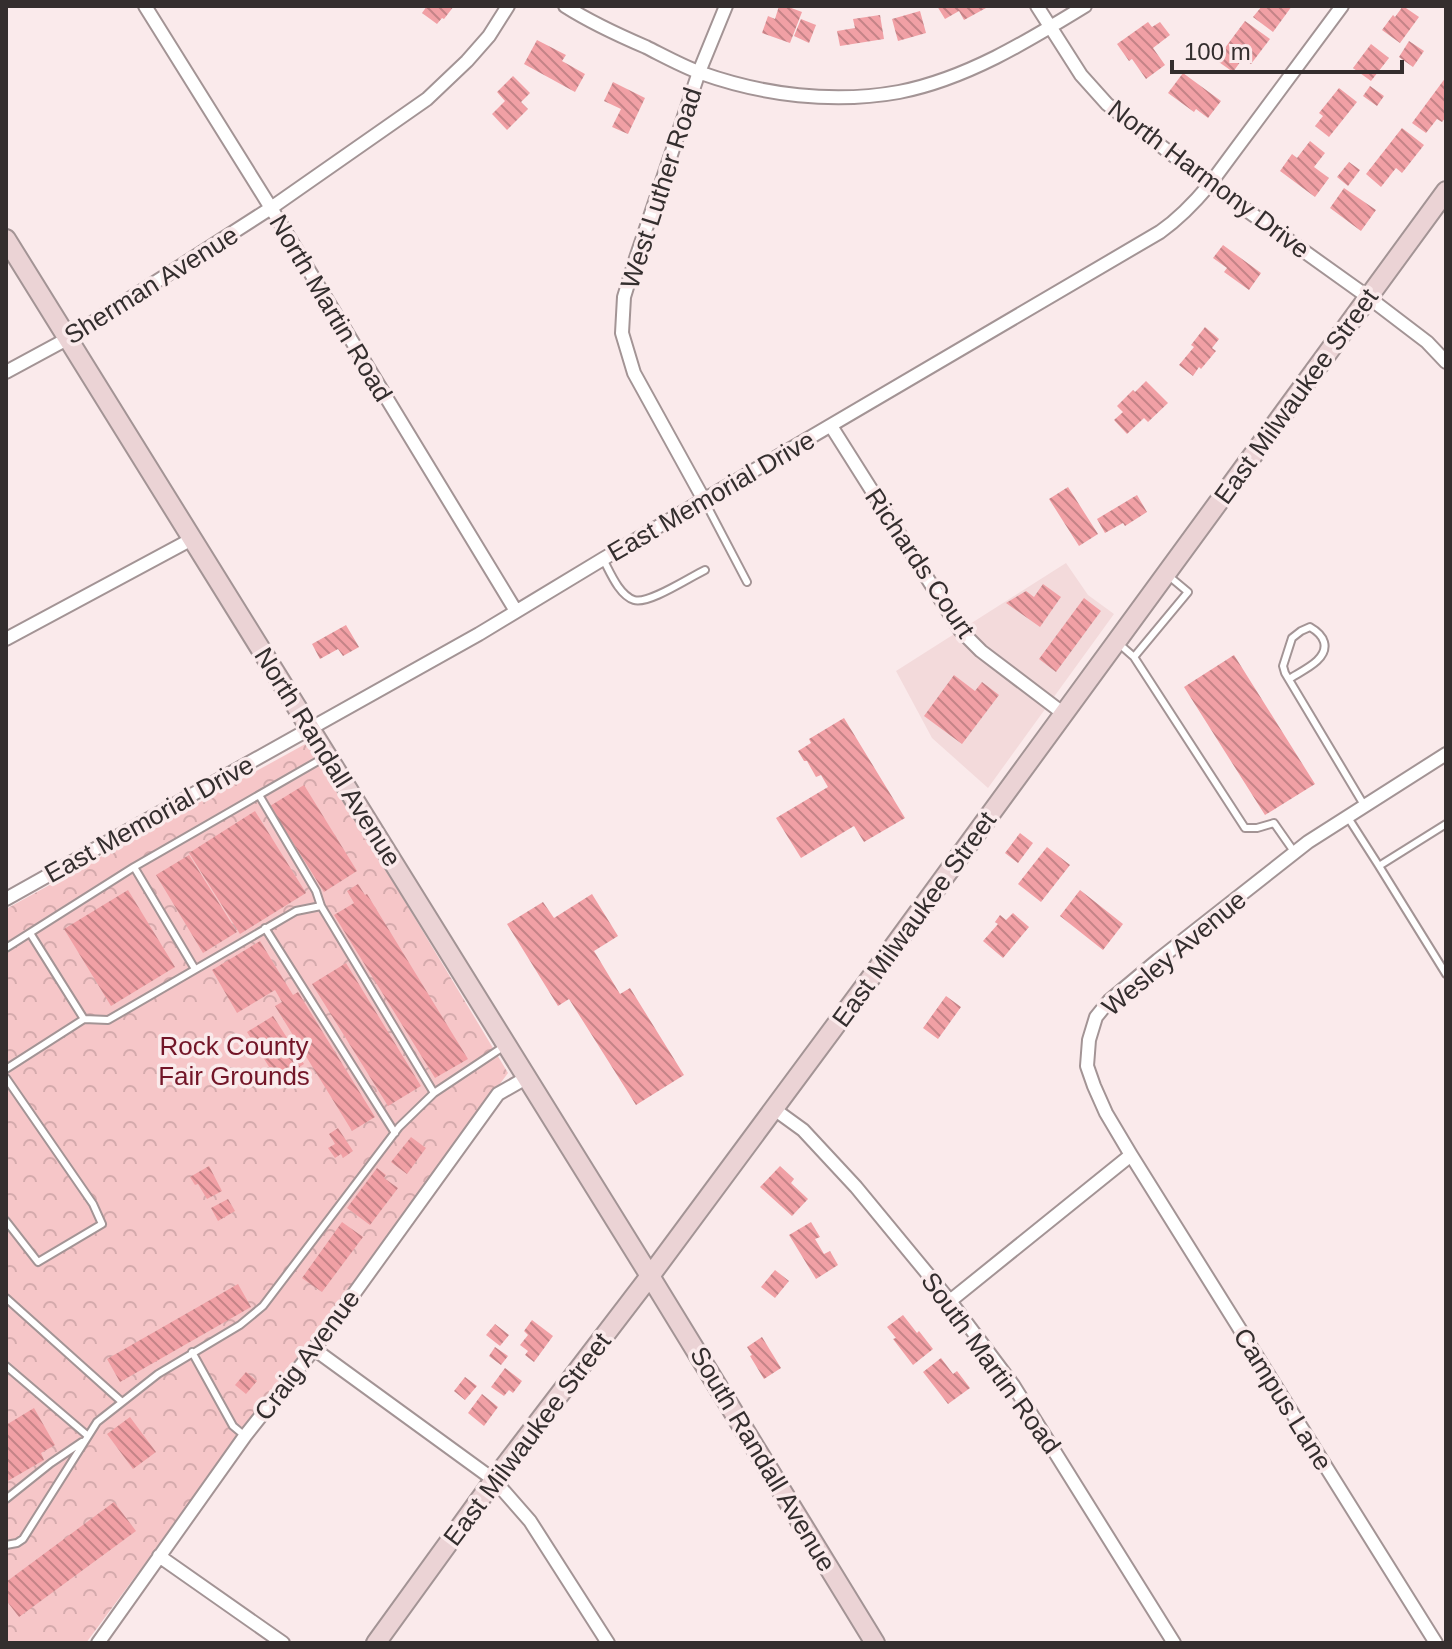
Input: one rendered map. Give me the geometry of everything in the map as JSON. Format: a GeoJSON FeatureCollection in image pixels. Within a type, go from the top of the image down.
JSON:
{"type":"FeatureCollection","features":[{"type":"Feature","properties":{"kind":"main road","name":"East Milwaukee Street"},"geometry":{"type":"LineString","coordinates":[[376,1643],[494,1480],[774,1109],[1446,191]]}},
{"type":"Feature","properties":{"kind":"main road","name":"North Randall Avenue"},"geometry":{"type":"LineString","coordinates":[[6,239],[650,1276]]}},
{"type":"Feature","properties":{"kind":"main road","name":"South Randall Avenue"},"geometry":{"type":"LineString","coordinates":[[650,1276],[875,1643]]}},
{"type":"Feature","properties":{"kind":"street","name":"North Martin Road"},"geometry":{"type":"LineString","coordinates":[[145,6],[516,611]]}},
{"type":"Feature","properties":{"kind":"street","name":"Sherman Avenue"},"geometry":{"type":"LineString","coordinates":[[6,372],[67,339],[271,208],[427,99],[489,36],[508,6]]}},
{"type":"Feature","properties":{"kind":"street"},"geometry":{"type":"LineString","coordinates":[[565,6],[699,72],[737,84],[794,95],[864,97],[901,92],[950,77],[999,56],[1085,6]]}},
{"type":"Feature","properties":{"kind":"street","name":"West Luther Road"},"geometry":{"type":"LineString","coordinates":[[704,500],[634,373],[622,333],[628,284],[699,72],[726,6]]}},
{"type":"Feature","properties":{"kind":"street","name":"North Harmony Drive"},"geometry":{"type":"LineString","coordinates":[[1037,6],[1081,75],[1107,104],[1210,184],[1368,297],[1427,342],[1446,362]]}},
{"type":"Feature","properties":{"kind":"street","name":"East Memorial Drive"},"geometry":{"type":"LineString","coordinates":[[6,899],[479,634],[1160,232],[1176,221],[1210,184],[1342,6]]}},
{"type":"Feature","properties":{"kind":"street","name":"Richards Court"},"geometry":{"type":"LineString","coordinates":[[831,426],[960,630],[981,651],[1064,714]]}},
{"type":"Feature","properties":{"kind":"street"},"geometry":{"type":"LineString","coordinates":[[6,639],[192,539]]}},
{"type":"Feature","properties":{"kind":"street","name":"Wesley Avenue"},"geometry":{"type":"LineString","coordinates":[[1131,1155],[1106,1113],[1087,1066],[1089,1040],[1096,1017],[1109,1001],[1161,957],[1295,853],[1347,816],[1446,754]]}},
{"type":"Feature","properties":{"kind":"street","name":"Craig Avenue"},"geometry":{"type":"LineString","coordinates":[[98,1643],[245,1436],[314,1349],[498,1094],[526,1078]]}},
{"type":"Feature","properties":{"kind":"street","name":"South Martin Road"},"geometry":{"type":"LineString","coordinates":[[774,1109],[803,1130],[856,1187],[950,1301],[1013,1385],[1174,1643]]}},
{"type":"Feature","properties":{"kind":"street"},"geometry":{"type":"LineString","coordinates":[[950,1301],[1131,1155]]}},
{"type":"Feature","properties":{"kind":"street","name":"Campus Lane"},"geometry":{"type":"LineString","coordinates":[[1131,1155],[1436,1643]]}},
{"type":"Feature","properties":{"kind":"street"},"geometry":{"type":"LineString","coordinates":[[314,1349],[494,1480],[530,1521],[608,1643]]}},
{"type":"Feature","properties":{"kind":"street"},"geometry":{"type":"LineString","coordinates":[[159,1556],[283,1643]]}},
{"type":"Feature","properties":{"kind":"lane"},"geometry":{"type":"LineString","coordinates":[[704,500],[747,582]]}},
{"type":"Feature","properties":{"kind":"lane"},"geometry":{"type":"LineString","coordinates":[[603,559],[631,600],[644,601],[705,570]]}},
{"type":"Feature","properties":{"kind":"lane"},"geometry":{"type":"LineString","coordinates":[[1134,657],[1188,592],[1166,574]]}},
{"type":"Feature","properties":{"kind":"lane"},"geometry":{"type":"LineString","coordinates":[[1289,679],[1324,653],[1324,643],[1318,631],[1310,627],[1292,638],[1283,666],[1289,679],[1364,805]]}},
{"type":"Feature","properties":{"kind":"lane"},"geometry":{"type":"LineString","coordinates":[[1116,642],[1134,657],[1245,828],[1274,823],[1295,853]]}},
{"type":"Feature","properties":{"kind":"lane"},"geometry":{"type":"LineString","coordinates":[[6,948],[134,867],[327,755]]}},
{"type":"Feature","properties":{"kind":"lane"},"geometry":{"type":"LineString","coordinates":[[259,795],[316,891],[321,906],[434,1093]]}},
{"type":"Feature","properties":{"kind":"lane"},"geometry":{"type":"LineString","coordinates":[[1347,816],[1446,974]]}},
{"type":"Feature","properties":{"kind":"lane"},"geometry":{"type":"LineString","coordinates":[[1379,866],[1446,824]]}},
{"type":"Feature","properties":{"kind":"lane"},"geometry":{"type":"LineString","coordinates":[[134,867],[195,969]]}},
{"type":"Feature","properties":{"kind":"lane"},"geometry":{"type":"LineString","coordinates":[[6,1069],[84,1019],[108,1020],[296,911],[321,906]]}},
{"type":"Feature","properties":{"kind":"lane"},"geometry":{"type":"LineString","coordinates":[[265,928],[395,1133]]}},
{"type":"Feature","properties":{"kind":"lane"},"geometry":{"type":"LineString","coordinates":[[30,933],[84,1019]]}},
{"type":"Feature","properties":{"kind":"lane"},"geometry":{"type":"LineString","coordinates":[[6,1545],[23,1539],[97,1422],[158,1374],[240,1325],[263,1306],[395,1133],[424,1101],[506,1045]]}},
{"type":"Feature","properties":{"kind":"lane"},"geometry":{"type":"LineString","coordinates":[[6,1078],[93,1204],[102,1224],[38,1262],[6,1221]]}},
{"type":"Feature","properties":{"kind":"lane"},"geometry":{"type":"LineString","coordinates":[[6,1298],[122,1402]]}},
{"type":"Feature","properties":{"kind":"lane"},"geometry":{"type":"LineString","coordinates":[[192,1352],[233,1426],[245,1436]]}},
{"type":"Feature","properties":{"kind":"lane"},"geometry":{"type":"LineString","coordinates":[[6,1366],[86,1438]]}},
{"type":"Feature","properties":{"kind":"lane"},"geometry":{"type":"LineString","coordinates":[[6,1499],[86,1438]]}},
{"type":"Feature","properties":{"kind":"shaded area"},"geometry":{"type":"Polygon","coordinates":[[[1066,563],[1088,595],[1114,614],[988,788],[932,738],[896,671],[1066,563]]]}},
{"type":"Feature","properties":{"kind":"green space","name":"Rock County Fair Grounds"},"geometry":{"type":"Polygon","coordinates":[[[309,742],[508,1073],[86,1643],[6,1643],[6,909],[309,742]]]}},
{"type":"Feature","properties":{"kind":"building"},"geometry":{"type":"Polygon","coordinates":[[[427,6],[454,6],[437,24],[422,13],[427,6]]]}},
{"type":"Feature","properties":{"kind":"building"},"geometry":{"type":"Polygon","coordinates":[[[779,6],[802,12],[790,43],[762,33],[768,16],[775,19],[779,6]]]}},
{"type":"Feature","properties":{"kind":"building"},"geometry":{"type":"Polygon","coordinates":[[[937,6],[986,8],[964,20],[959,11],[945,19],[937,6]]]}},
{"type":"Feature","properties":{"kind":"building"},"geometry":{"type":"Polygon","coordinates":[[[1262,6],[1292,6],[1273,32],[1253,17],[1262,6]]]}},
{"type":"Feature","properties":{"kind":"building"},"geometry":{"type":"Polygon","coordinates":[[[1403,6],[1419,17],[1400,43],[1382,30],[1403,6]]]}},
{"type":"Feature","properties":{"kind":"building"},"geometry":{"type":"Polygon","coordinates":[[[920,11],[926,33],[898,41],[892,19],[920,11]]]}},
{"type":"Feature","properties":{"kind":"building"},"geometry":{"type":"Polygon","coordinates":[[[880,15],[884,39],[840,46],[837,31],[855,28],[853,19],[880,15]]]}},
{"type":"Feature","properties":{"kind":"building"},"geometry":{"type":"Polygon","coordinates":[[[801,19],[816,25],[809,43],[794,36],[801,19]]]}},
{"type":"Feature","properties":{"kind":"building"},"geometry":{"type":"Polygon","coordinates":[[[1245,21],[1270,39],[1251,64],[1243,58],[1233,72],[1216,60],[1245,21]]]}},
{"type":"Feature","properties":{"kind":"building"},"geometry":{"type":"Polygon","coordinates":[[[1148,22],[1152,27],[1160,22],[1170,35],[1153,48],[1165,65],[1146,79],[1117,44],[1148,22]]]}},
{"type":"Feature","properties":{"kind":"building"},"geometry":{"type":"Polygon","coordinates":[[[537,40],[566,55],[562,61],[585,74],[575,92],[524,64],[537,40]]]}},
{"type":"Feature","properties":{"kind":"building"},"geometry":{"type":"Polygon","coordinates":[[[1409,41],[1424,51],[1413,67],[1399,57],[1409,41]]]}},
{"type":"Feature","properties":{"kind":"building"},"geometry":{"type":"Polygon","coordinates":[[[1371,44],[1389,58],[1371,81],[1353,68],[1371,44]]]}},
{"type":"Feature","properties":{"kind":"building"},"geometry":{"type":"Polygon","coordinates":[[[1183,73],[1221,101],[1208,118],[1168,93],[1183,73]]]}},
{"type":"Feature","properties":{"kind":"building"},"geometry":{"type":"Polygon","coordinates":[[[513,76],[530,93],[521,102],[528,109],[507,130],[492,114],[505,101],[497,92],[513,76]]]}},
{"type":"Feature","properties":{"kind":"building"},"geometry":{"type":"Polygon","coordinates":[[[1446,77],[1446,117],[1442,122],[1437,119],[1426,133],[1412,123],[1446,77]]]}},
{"type":"Feature","properties":{"kind":"building"},"geometry":{"type":"Polygon","coordinates":[[[613,82],[645,98],[628,134],[612,127],[621,109],[604,101],[613,82]]]}},
{"type":"Feature","properties":{"kind":"building"},"geometry":{"type":"Polygon","coordinates":[[[1370,86],[1384,96],[1377,106],[1363,96],[1370,86]]]}},
{"type":"Feature","properties":{"kind":"building"},"geometry":{"type":"Polygon","coordinates":[[[1339,88],[1357,102],[1329,137],[1315,126],[1323,116],[1319,113],[1339,88]]]}},
{"type":"Feature","properties":{"kind":"building"},"geometry":{"type":"Polygon","coordinates":[[[1402,128],[1424,145],[1402,173],[1396,168],[1381,187],[1366,174],[1402,128]]]}},
{"type":"Feature","properties":{"kind":"building"},"geometry":{"type":"Polygon","coordinates":[[[1310,141],[1325,153],[1314,167],[1329,178],[1315,197],[1280,171],[1292,154],[1297,158],[1310,141]]]}},
{"type":"Feature","properties":{"kind":"building"},"geometry":{"type":"Polygon","coordinates":[[[1349,162],[1360,170],[1348,186],[1337,177],[1349,162]]]}},
{"type":"Feature","properties":{"kind":"building"},"geometry":{"type":"Polygon","coordinates":[[[1344,188],[1376,210],[1361,231],[1330,208],[1344,188]]]}},
{"type":"Feature","properties":{"kind":"building"},"geometry":{"type":"Polygon","coordinates":[[[1223,245],[1261,273],[1249,290],[1224,272],[1227,268],[1213,258],[1223,245]]]}},
{"type":"Feature","properties":{"kind":"building"},"geometry":{"type":"Polygon","coordinates":[[[1205,327],[1219,339],[1212,348],[1216,351],[1193,376],[1179,365],[1205,327]]]}},
{"type":"Feature","properties":{"kind":"building"},"geometry":{"type":"Polygon","coordinates":[[[1146,381],[1168,403],[1148,422],[1144,418],[1127,434],[1114,420],[1123,412],[1117,406],[1146,381]]]}},
{"type":"Feature","properties":{"kind":"building"},"geometry":{"type":"Polygon","coordinates":[[[1068,487],[1098,534],[1079,546],[1049,499],[1068,487]]]}},
{"type":"Feature","properties":{"kind":"building"},"geometry":{"type":"Polygon","coordinates":[[[1137,495],[1147,512],[1125,526],[1123,523],[1105,533],[1097,519],[1137,495]]]}},
{"type":"Feature","properties":{"kind":"building"},"geometry":{"type":"Polygon","coordinates":[[[1043,584],[1061,597],[1040,627],[1006,603],[1026,591],[1034,597],[1043,584]]]}},
{"type":"Feature","properties":{"kind":"building"},"geometry":{"type":"Polygon","coordinates":[[[1084,598],[1101,611],[1056,672],[1039,659],[1084,598]]]}},
{"type":"Feature","properties":{"kind":"building"},"geometry":{"type":"Polygon","coordinates":[[[346,625],[359,647],[343,656],[338,649],[320,659],[312,644],[346,625]]]}},
{"type":"Feature","properties":{"kind":"building"},"geometry":{"type":"Polygon","coordinates":[[[1234,655],[1315,784],[1265,815],[1184,687],[1234,655]]]}},
{"type":"Feature","properties":{"kind":"building"},"geometry":{"type":"Polygon","coordinates":[[[954,675],[975,691],[982,682],[999,695],[962,744],[924,716],[954,675]]]}},
{"type":"Feature","properties":{"kind":"building"},"geometry":{"type":"Polygon","coordinates":[[[844,718],[905,818],[864,842],[854,826],[801,858],[776,818],[828,787],[821,775],[816,777],[798,751],[811,743],[809,739],[844,718]]]}},
{"type":"Feature","properties":{"kind":"building"},"geometry":{"type":"Polygon","coordinates":[[[304,785],[357,871],[324,892],[270,806],[304,785]]]}},
{"type":"Feature","properties":{"kind":"building"},"geometry":{"type":"Polygon","coordinates":[[[255,811],[306,893],[240,934],[189,853],[255,811]]]}},
{"type":"Feature","properties":{"kind":"building"},"geometry":{"type":"Polygon","coordinates":[[[1020,833],[1033,843],[1018,863],[1005,853],[1020,833]]]}},
{"type":"Feature","properties":{"kind":"building"},"geometry":{"type":"Polygon","coordinates":[[[1047,847],[1070,865],[1041,902],[1018,884],[1047,847]]]}},
{"type":"Feature","properties":{"kind":"building"},"geometry":{"type":"Polygon","coordinates":[[[189,855],[237,932],[203,953],[156,875],[189,855]]]}},
{"type":"Feature","properties":{"kind":"building"},"geometry":{"type":"Polygon","coordinates":[[[358,884],[468,1059],[435,1078],[334,915],[354,903],[347,891],[358,884]]]}},
{"type":"Feature","properties":{"kind":"building"},"geometry":{"type":"Polygon","coordinates":[[[128,890],[175,967],[111,1006],[64,929],[128,890]]]}},
{"type":"Feature","properties":{"kind":"building"},"geometry":{"type":"Polygon","coordinates":[[[1080,890],[1123,924],[1103,950],[1060,916],[1080,890]]]}},
{"type":"Feature","properties":{"kind":"building"},"geometry":{"type":"Polygon","coordinates":[[[592,894],[618,936],[594,951],[620,994],[630,988],[684,1075],[636,1105],[569,999],[558,1006],[507,924],[543,902],[554,918],[592,894]]]}},
{"type":"Feature","properties":{"kind":"building"},"geometry":{"type":"Polygon","coordinates":[[[1013,913],[1029,927],[1003,958],[983,941],[998,924],[995,922],[1000,915],[1006,920],[1013,913]]]}},
{"type":"Feature","properties":{"kind":"building"},"geometry":{"type":"Polygon","coordinates":[[[260,941],[293,995],[298,992],[375,1117],[352,1131],[275,1006],[282,1002],[275,990],[237,1013],[212,970],[260,941]]]}},
{"type":"Feature","properties":{"kind":"building"},"geometry":{"type":"Polygon","coordinates":[[[346,963],[421,1086],[388,1106],[312,984],[346,963]]]}},
{"type":"Feature","properties":{"kind":"building"},"geometry":{"type":"Polygon","coordinates":[[[946,996],[961,1007],[938,1039],[923,1028],[946,996]]]}},
{"type":"Feature","properties":{"kind":"building"},"geometry":{"type":"Polygon","coordinates":[[[273,1016],[304,1064],[278,1081],[247,1032],[273,1016]]]}},
{"type":"Feature","properties":{"kind":"building"},"geometry":{"type":"Polygon","coordinates":[[[338,1128],[353,1151],[343,1158],[341,1154],[335,1158],[328,1148],[335,1144],[329,1134],[338,1128]]]}},
{"type":"Feature","properties":{"kind":"building"},"geometry":{"type":"Polygon","coordinates":[[[411,1137],[426,1148],[407,1174],[391,1162],[411,1137]]]}},
{"type":"Feature","properties":{"kind":"building"},"geometry":{"type":"Polygon","coordinates":[[[209,1166],[222,1191],[207,1199],[190,1177],[209,1166]]]}},
{"type":"Feature","properties":{"kind":"building"},"geometry":{"type":"Polygon","coordinates":[[[780,1166],[794,1179],[791,1183],[808,1199],[792,1216],[760,1187],[780,1166]]]}},
{"type":"Feature","properties":{"kind":"building"},"geometry":{"type":"Polygon","coordinates":[[[377,1168],[386,1175],[384,1178],[398,1188],[370,1225],[347,1208],[377,1168]]]}},
{"type":"Feature","properties":{"kind":"building"},"geometry":{"type":"Polygon","coordinates":[[[228,1199],[235,1211],[218,1221],[211,1208],[228,1199]]]}},
{"type":"Feature","properties":{"kind":"building"},"geometry":{"type":"Polygon","coordinates":[[[342,1222],[363,1237],[322,1292],[302,1278],[342,1222]]]}},
{"type":"Feature","properties":{"kind":"building"},"geometry":{"type":"Polygon","coordinates":[[[811,1222],[820,1237],[815,1239],[824,1254],[830,1251],[838,1265],[816,1279],[789,1235],[811,1222]]]}},
{"type":"Feature","properties":{"kind":"building"},"geometry":{"type":"Polygon","coordinates":[[[775,1270],[789,1281],[775,1298],[761,1287],[775,1270]]]}},
{"type":"Feature","properties":{"kind":"building"},"geometry":{"type":"Polygon","coordinates":[[[238,1284],[251,1307],[120,1382],[107,1359],[238,1284]]]}},
{"type":"Feature","properties":{"kind":"building"},"geometry":{"type":"Polygon","coordinates":[[[903,1315],[933,1349],[913,1365],[887,1327],[903,1315]]]}},
{"type":"Feature","properties":{"kind":"building"},"geometry":{"type":"Polygon","coordinates":[[[532,1320],[553,1336],[534,1362],[525,1355],[528,1351],[520,1345],[528,1335],[524,1331],[532,1320]]]}},
{"type":"Feature","properties":{"kind":"building"},"geometry":{"type":"Polygon","coordinates":[[[495,1324],[509,1335],[500,1346],[486,1335],[495,1324]]]}},
{"type":"Feature","properties":{"kind":"building"},"geometry":{"type":"Polygon","coordinates":[[[762,1337],[781,1368],[764,1379],[747,1347],[762,1337]]]}},
{"type":"Feature","properties":{"kind":"building"},"geometry":{"type":"Polygon","coordinates":[[[495,1347],[508,1356],[501,1365],[489,1356],[495,1347]]]}},
{"type":"Feature","properties":{"kind":"building"},"geometry":{"type":"Polygon","coordinates":[[[941,1358],[953,1374],[957,1371],[970,1388],[948,1404],[923,1372],[941,1358]]]}},
{"type":"Feature","properties":{"kind":"building"},"geometry":{"type":"Polygon","coordinates":[[[505,1368],[522,1381],[513,1393],[509,1390],[504,1396],[491,1387],[505,1368]]]}},
{"type":"Feature","properties":{"kind":"building"},"geometry":{"type":"Polygon","coordinates":[[[246,1372],[257,1381],[246,1394],[235,1385],[246,1372]]]}},
{"type":"Feature","properties":{"kind":"building"},"geometry":{"type":"Polygon","coordinates":[[[465,1377],[477,1386],[465,1400],[454,1391],[465,1377]]]}},
{"type":"Feature","properties":{"kind":"building"},"geometry":{"type":"Polygon","coordinates":[[[482,1394],[498,1407],[484,1426],[468,1413],[482,1394]]]}},
{"type":"Feature","properties":{"kind":"building"},"geometry":{"type":"Polygon","coordinates":[[[34,1408],[55,1445],[41,1453],[44,1460],[6,1482],[6,1425],[34,1408]]]}},
{"type":"Feature","properties":{"kind":"building"},"geometry":{"type":"Polygon","coordinates":[[[130,1417],[156,1452],[133,1469],[107,1434],[130,1417]]]}},
{"type":"Feature","properties":{"kind":"building"},"geometry":{"type":"Polygon","coordinates":[[[114,1502],[136,1531],[19,1617],[6,1600],[6,1582],[114,1502]]]}}]}
